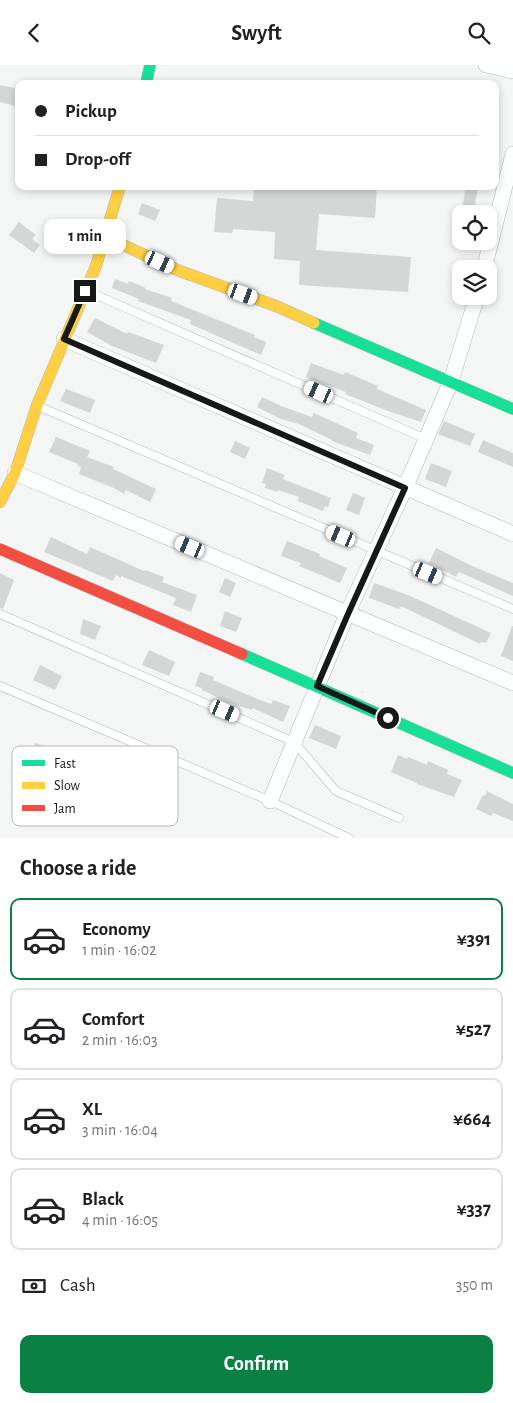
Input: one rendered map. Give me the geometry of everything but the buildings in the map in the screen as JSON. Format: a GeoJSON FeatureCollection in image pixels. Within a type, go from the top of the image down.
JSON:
{"type":"FeatureCollection","features":[{"type":"Feature","properties":{"kind":"street"},"geometry":{"type":"LineString","coordinates":[[147,80],[150,65]]}},
{"type":"Feature","properties":{"kind":"street"},"geometry":{"type":"LineString","coordinates":[[486,65],[513,71]]}},
{"type":"Feature","properties":{"kind":"street"},"geometry":{"type":"LineString","coordinates":[[486,260],[513,154]]}},
{"type":"Feature","properties":{"kind":"street"},"geometry":{"type":"LineString","coordinates":[[0,502],[15,473],[36,405],[106,237],[119,190]]}},
{"type":"Feature","properties":{"kind":"street"},"geometry":{"type":"LineString","coordinates":[[106,237],[177,270],[276,306],[513,409]]}},
{"type":"Feature","properties":{"kind":"street"},"geometry":{"type":"LineString","coordinates":[[270,801],[348,614],[451,381],[473,305]]}},
{"type":"Feature","properties":{"kind":"street"},"geometry":{"type":"LineString","coordinates":[[64,339],[513,534]]}},
{"type":"Feature","properties":{"kind":"street"},"geometry":{"type":"LineString","coordinates":[[15,473],[513,683]]}},
{"type":"Feature","properties":{"kind":"street"},"geometry":{"type":"LineString","coordinates":[[0,549],[513,773]]}},
{"type":"Feature","properties":{"kind":"lane"},"geometry":{"type":"LineString","coordinates":[[85,291],[426,439]]}},
{"type":"Feature","properties":{"kind":"lane"},"geometry":{"type":"LineString","coordinates":[[36,405],[513,609]]}},
{"type":"Feature","properties":{"kind":"lane"},"geometry":{"type":"LineString","coordinates":[[0,614],[294,741],[336,791],[399,818]]}},
{"type":"Feature","properties":{"kind":"lane"},"geometry":{"type":"LineString","coordinates":[[0,686],[141,746]]}},
{"type":"Feature","properties":{"kind":"lane"},"geometry":{"type":"LineString","coordinates":[[178,762],[270,801],[349,838]]}},
{"type":"Feature","properties":{"kind":"traffic: fast"},"geometry":{"type":"LineString","coordinates":[[147,80],[150,65]]}},
{"type":"Feature","properties":{"kind":"traffic: fast"},"geometry":{"type":"LineString","coordinates":[[314,323],[513,409]]}},
{"type":"Feature","properties":{"kind":"traffic: fast"},"geometry":{"type":"LineString","coordinates":[[242,654],[513,773]]}},
{"type":"Feature","properties":{"kind":"traffic: slow"},"geometry":{"type":"LineString","coordinates":[[0,502],[15,473],[37,405],[96,266],[119,190]]}},
{"type":"Feature","properties":{"kind":"traffic: slow"},"geometry":{"type":"LineString","coordinates":[[106,237],[177,270],[276,306],[314,323]]}},
{"type":"Feature","properties":{"kind":"traffic: jam"},"geometry":{"type":"LineString","coordinates":[[0,549],[242,654]]}},
{"type":"Feature","properties":{"kind":"route"},"geometry":{"type":"LineString","coordinates":[[85,291],[64,339],[405,488],[317,686],[388,718]]}}]}
